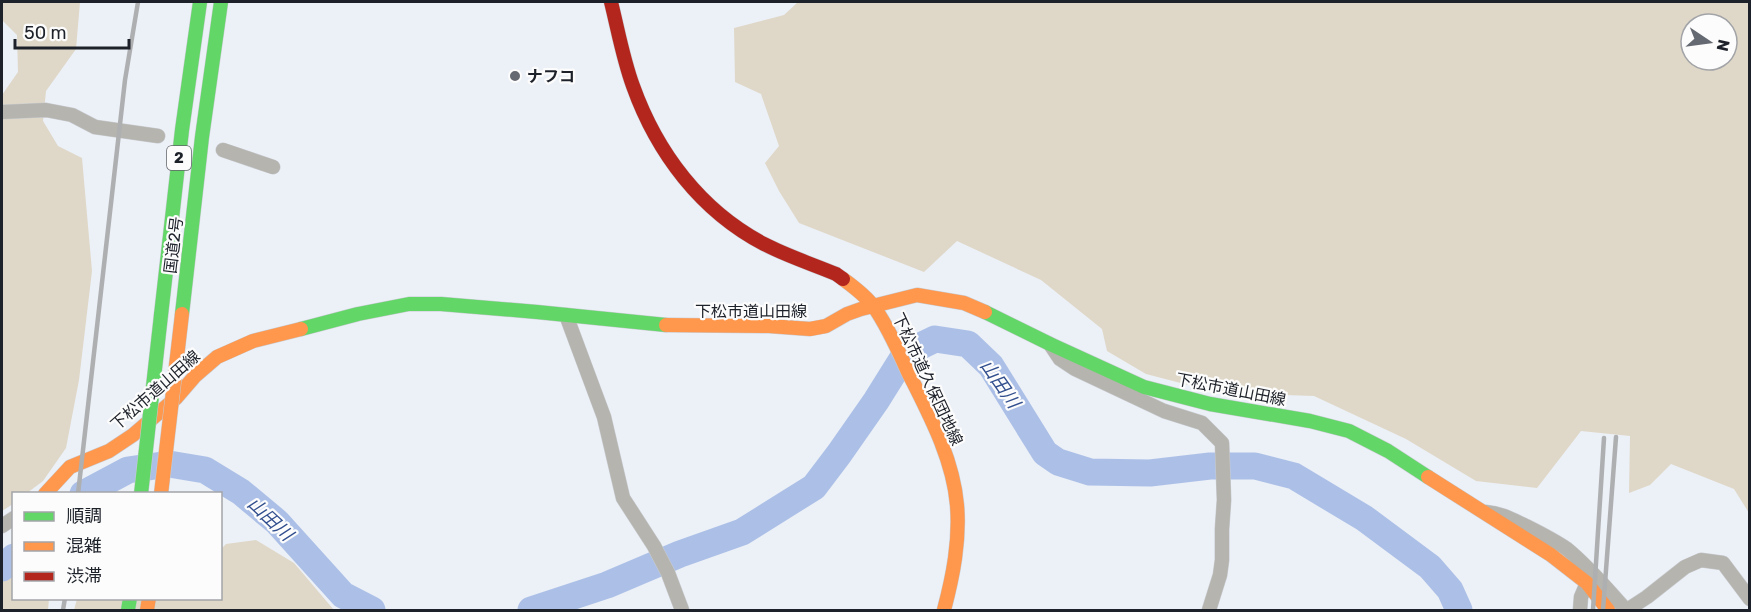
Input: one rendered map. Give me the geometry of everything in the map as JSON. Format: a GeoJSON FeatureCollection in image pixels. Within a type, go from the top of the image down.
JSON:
{"type":"FeatureCollection","features":[{"type":"Feature","properties":{"kind":"main road","name":"国道2号"},"geometry":{"type":"LineString","coordinates":[[141,492],[182,130],[200,2]]}},
{"type":"Feature","properties":{"kind":"main road","name":"国道2号"},"geometry":{"type":"LineString","coordinates":[[161,492],[202,137],[221,2]]}},
{"type":"Feature","properties":{"kind":"main road","name":"下松市道久保団地線"},"geometry":{"type":"LineString","coordinates":[[611,2],[633,86],[656,137],[677,171],[701,198],[729,221],[764,244],[836,274],[857,289],[873,305],[889,332],[948,461],[957,505],[957,546],[944,610]]}},
{"type":"Feature","properties":{"kind":"main road","name":"下松市道山田線"},"geometry":{"type":"LineString","coordinates":[[47,492],[70,467],[109,451],[133,435],[176,398],[195,376],[217,357],[254,341],[335,320],[409,304],[441,304],[671,326],[758,325],[810,329],[826,326],[847,314],[873,305],[917,295],[964,303],[979,309],[1144,387],[1210,404],[1310,421],[1349,431],[1388,451],[1480,512],[1531,542],[1587,583],[1608,610]]}},
{"type":"Feature","properties":{"kind":"street"},"geometry":{"type":"LineString","coordinates":[[2,112],[46,110],[72,116],[96,127],[158,136]]}},
{"type":"Feature","properties":{"kind":"street"},"geometry":{"type":"LineString","coordinates":[[223,150],[273,167]]}},
{"type":"Feature","properties":{"kind":"street"},"geometry":{"type":"LineString","coordinates":[[566,315],[604,417],[623,498],[668,573],[682,610]]}},
{"type":"Feature","properties":{"kind":"street"},"geometry":{"type":"LineString","coordinates":[[1050,344],[1060,359],[1075,369],[1164,411],[1202,423],[1222,443],[1224,478],[1222,560],[1220,575],[1209,610]]}},
{"type":"Feature","properties":{"kind":"street"},"geometry":{"type":"LineString","coordinates":[[1480,512],[1497,513],[1509,518],[1566,548],[1587,567],[1626,610],[1647,597],[1685,567],[1701,561],[1723,563],[1749,598]]}},
{"type":"Feature","properties":{"kind":"street"},"geometry":{"type":"LineString","coordinates":[[1580,610],[1581,597],[1587,583]]}},
{"type":"Feature","properties":{"kind":"shaded area"},"geometry":{"type":"Polygon","coordinates":[[[2,2],[80,2],[76,49],[46,91],[43,121],[58,146],[82,158],[92,271],[79,380],[66,448],[43,481],[28,492],[12,492],[12,505],[2,511],[2,95],[18,72],[17,35],[2,20],[2,2]]]}},
{"type":"Feature","properties":{"kind":"shaded area"},"geometry":{"type":"Polygon","coordinates":[[[798,2],[1749,2],[1749,513],[1734,489],[1671,464],[1650,485],[1629,493],[1630,436],[1581,431],[1537,488],[1476,481],[1406,439],[1314,396],[1219,393],[1146,374],[1107,351],[1102,329],[1041,280],[957,241],[924,272],[799,223],[765,163],[779,146],[761,94],[735,82],[734,28],[784,15],[798,2]]]}},
{"type":"Feature","properties":{"kind":"shaded area"},"geometry":{"type":"Polygon","coordinates":[[[256,540],[294,563],[334,610],[74,610],[77,600],[222,600],[222,548],[226,544],[256,540]]]}},
{"type":"Feature","properties":{"kind":"shaded area"},"geometry":{"type":"Polygon","coordinates":[[[12,573],[12,600],[49,600],[48,610],[2,610],[2,581],[12,573]]]}},
{"type":"Feature","properties":{"kind":"waterway","name":"山田川"},"geometry":{"type":"LineString","coordinates":[[531,610],[607,585],[680,554],[742,532],[814,487],[876,401],[906,353],[935,339],[968,344],[991,366],[1045,453],[1058,462],[1090,472],[1150,473],[1210,466],[1255,466],[1294,476],[1364,518],[1430,567],[1450,590],[1459,610]]}},
{"type":"Feature","properties":{"kind":"waterway","name":"山田川"},"geometry":{"type":"LineString","coordinates":[[87,492],[128,470],[169,464],[205,470],[241,492],[277,522],[343,595],[372,610]]}},
{"type":"Feature","properties":{"kind":"waterway","name":"山田川"},"geometry":{"type":"LineString","coordinates":[[2,568],[12,559]]}},
{"type":"Feature","properties":{"kind":"railway"},"geometry":{"type":"LineString","coordinates":[[78,492],[125,80],[138,2]]}},
{"type":"Feature","properties":{"kind":"railway"},"geometry":{"type":"LineString","coordinates":[[1603,610],[1616,437]]}},
{"type":"Feature","properties":{"kind":"railway"},"geometry":{"type":"LineString","coordinates":[[1593,610],[1604,438]]}},
{"type":"Feature","properties":{"kind":"railway"},"geometry":{"type":"LineString","coordinates":[[63,610],[65,600]]}},
{"type":"Feature","properties":{"kind":"traffic: fast"},"geometry":{"type":"LineString","coordinates":[[161,315],[182,130],[200,2]]}},
{"type":"Feature","properties":{"kind":"traffic: fast"},"geometry":{"type":"LineString","coordinates":[[182,314],[202,137],[221,2]]}},
{"type":"Feature","properties":{"kind":"traffic: fast"},"geometry":{"type":"LineString","coordinates":[[301,329],[409,304],[441,304],[666,325]]}},
{"type":"Feature","properties":{"kind":"traffic: fast"},"geometry":{"type":"LineString","coordinates":[[985,312],[1144,387],[1210,404],[1310,421],[1349,431],[1388,451],[1428,477]]}},
{"type":"Feature","properties":{"kind":"traffic: fast"},"geometry":{"type":"LineString","coordinates":[[141,492],[161,315]]}},
{"type":"Feature","properties":{"kind":"traffic: fast"},"geometry":{"type":"LineString","coordinates":[[128,610],[130,600]]}},
{"type":"Feature","properties":{"kind":"traffic: slow"},"geometry":{"type":"LineString","coordinates":[[843,279],[867,299],[884,322],[932,420],[951,470],[957,505],[958,532],[953,571],[944,610]]}},
{"type":"Feature","properties":{"kind":"traffic: slow"},"geometry":{"type":"LineString","coordinates":[[666,325],[769,326],[810,329],[826,326],[861,309],[917,295],[964,303],[985,312]]}},
{"type":"Feature","properties":{"kind":"traffic: slow"},"geometry":{"type":"LineString","coordinates":[[161,492],[182,314]]}},
{"type":"Feature","properties":{"kind":"traffic: slow"},"geometry":{"type":"LineString","coordinates":[[47,492],[70,467],[109,451],[133,435],[176,398],[195,376],[217,357],[253,341],[301,329]]}},
{"type":"Feature","properties":{"kind":"traffic: slow"},"geometry":{"type":"LineString","coordinates":[[1428,477],[1551,555],[1587,583],[1608,610]]}},
{"type":"Feature","properties":{"kind":"traffic: slow"},"geometry":{"type":"LineString","coordinates":[[147,610],[149,600]]}},
{"type":"Feature","properties":{"kind":"traffic: jam"},"geometry":{"type":"LineString","coordinates":[[611,2],[626,65],[643,111],[668,157],[684,178],[720,215],[741,230],[764,244],[843,279]]}},
{"type":"Feature","properties":{"kind":"place","name":"ナフコ"},"geometry":{"type":"Point","coordinates":[515,76]}}]}
